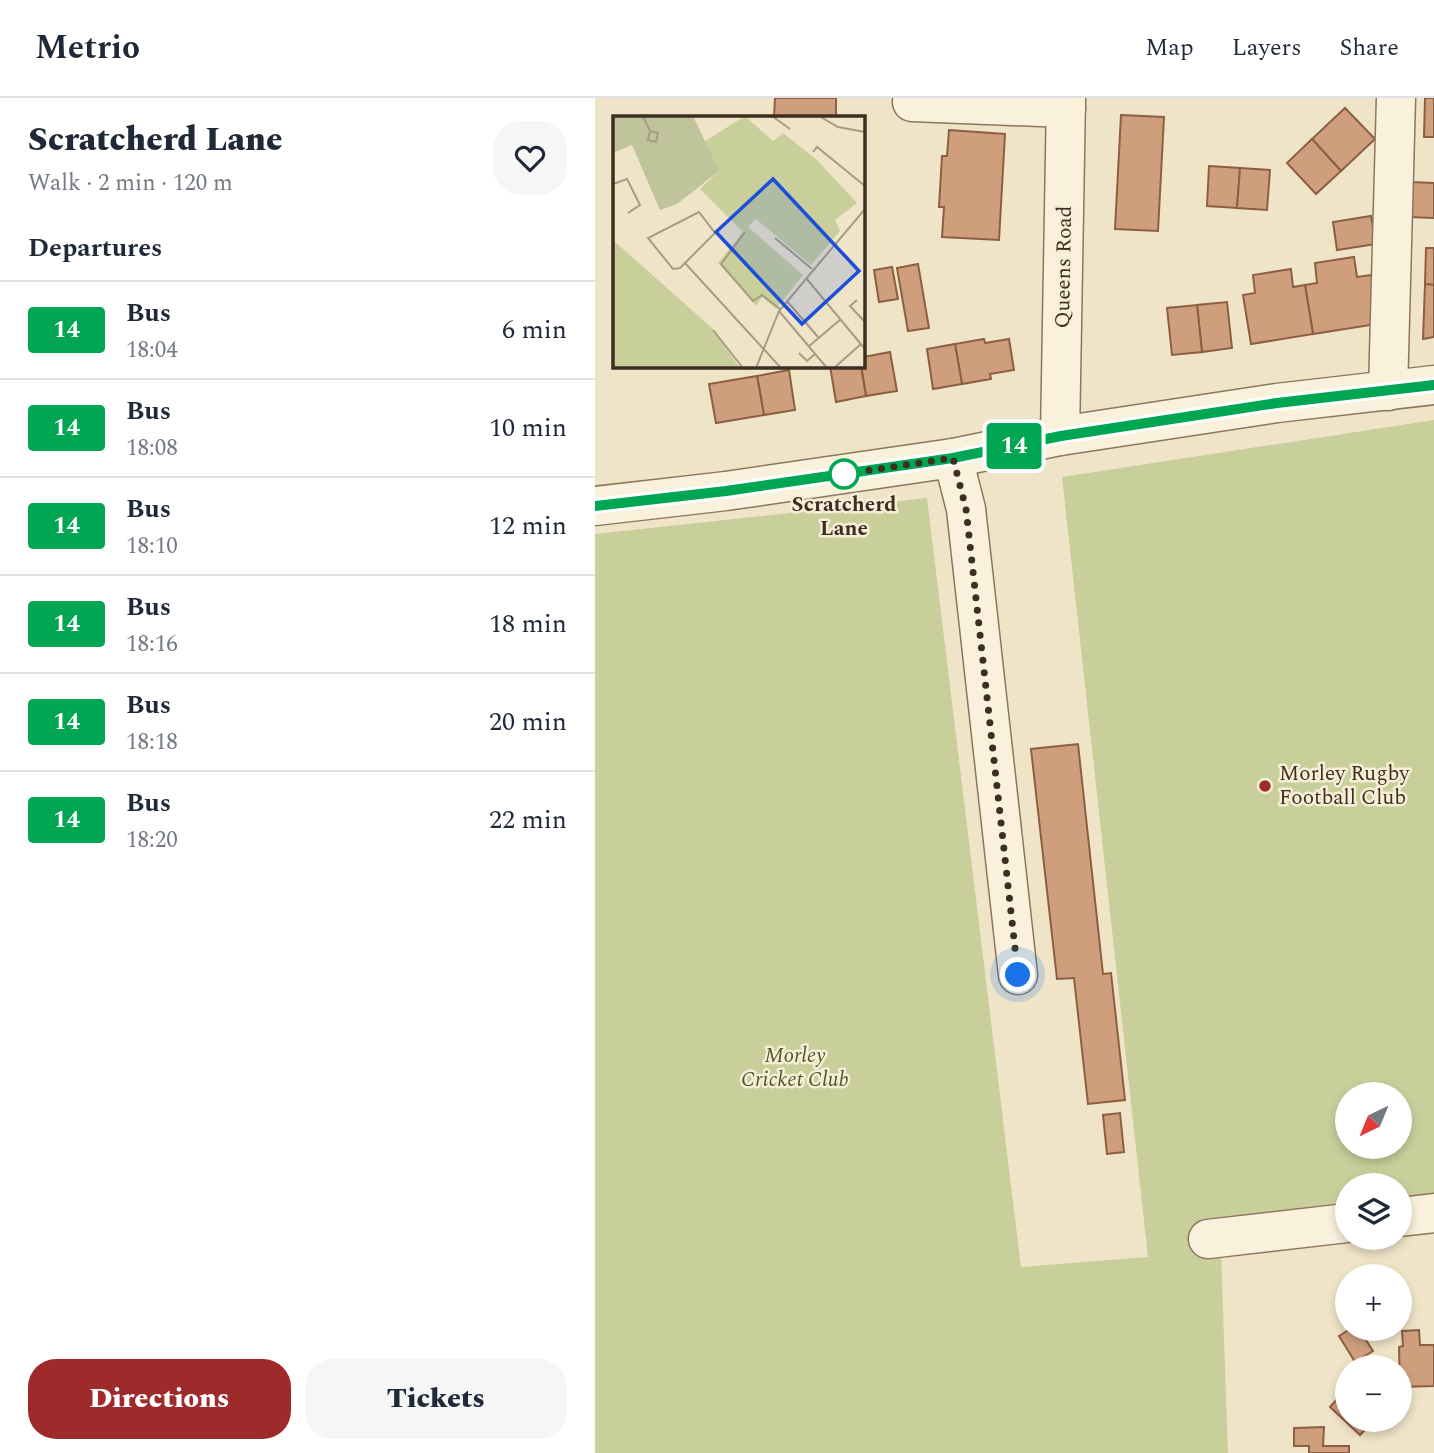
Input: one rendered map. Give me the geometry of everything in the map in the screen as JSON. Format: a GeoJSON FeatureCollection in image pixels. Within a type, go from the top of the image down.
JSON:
{"type":"FeatureCollection","features":[{"type":"Feature","properties":{"kind":"street"},"geometry":{"type":"LineString","coordinates":[[1388,391],[1397,98]]}},
{"type":"Feature","properties":{"kind":"street"},"geometry":{"type":"LineString","coordinates":[[912,102],[1066,103]]}},
{"type":"Feature","properties":{"kind":"street","name":"Queens Road"},"geometry":{"type":"LineString","coordinates":[[1061,436],[1066,103]]}},
{"type":"Feature","properties":{"kind":"street"},"geometry":{"type":"LineString","coordinates":[[595,506],[726,491],[953,458],[1061,436],[1277,403],[1434,385]]}},
{"type":"Feature","properties":{"kind":"street"},"geometry":{"type":"LineString","coordinates":[[953,458],[966,509],[1018,975]]}},
{"type":"Feature","properties":{"kind":"street"},"geometry":{"type":"LineString","coordinates":[[1412,1216],[1434,1213]]}},
{"type":"Feature","properties":{"kind":"street"},"geometry":{"type":"LineString","coordinates":[[1208,1239],[1335,1224]]}},
{"type":"Feature","properties":{"kind":"green space","name":"Morley Cricket Club"},"geometry":{"type":"Polygon","coordinates":[[[1434,420],[1434,1222],[1412,1225],[1412,1173],[1335,1173],[1335,1236],[1221,1251],[1228,1453],[595,1453],[595,534],[927,498],[1021,1267],[1148,1257],[1062,477],[1434,420]]]}},
{"type":"Feature","properties":{"kind":"building"},"geometry":{"type":"Polygon","coordinates":[[[775,98],[836,98],[836,116],[774,116],[775,98]]]}},
{"type":"Feature","properties":{"kind":"building"},"geometry":{"type":"Polygon","coordinates":[[[1425,98],[1434,98],[1434,137],[1424,137],[1425,98]]]}},
{"type":"Feature","properties":{"kind":"building"},"geometry":{"type":"Polygon","coordinates":[[[1345,108],[1375,139],[1341,171],[1312,139],[1345,108]]]}},
{"type":"Feature","properties":{"kind":"building"},"geometry":{"type":"Polygon","coordinates":[[[1121,115],[1164,117],[1158,231],[1115,229],[1121,115]]]}},
{"type":"Feature","properties":{"kind":"building"},"geometry":{"type":"Polygon","coordinates":[[[949,130],[1005,134],[999,240],[942,237],[944,207],[939,207],[942,156],[947,156],[949,130]]]}},
{"type":"Feature","properties":{"kind":"building"},"geometry":{"type":"Polygon","coordinates":[[[1312,139],[1341,171],[1316,194],[1287,163],[1312,139]]]}},
{"type":"Feature","properties":{"kind":"building"},"geometry":{"type":"Polygon","coordinates":[[[1209,166],[1240,168],[1237,208],[1207,206],[1209,166]]]}},
{"type":"Feature","properties":{"kind":"building"},"geometry":{"type":"Polygon","coordinates":[[[1240,168],[1270,170],[1267,210],[1237,208],[1240,168]]]}},
{"type":"Feature","properties":{"kind":"building"},"geometry":{"type":"Polygon","coordinates":[[[1409,182],[1434,183],[1434,218],[1408,217],[1409,182]]]}},
{"type":"Feature","properties":{"kind":"building"},"geometry":{"type":"Polygon","coordinates":[[[1371,216],[1376,244],[1337,250],[1333,222],[1371,216]]]}},
{"type":"Feature","properties":{"kind":"building"},"geometry":{"type":"Polygon","coordinates":[[[1426,248],[1434,248],[1434,285],[1425,284],[1426,248]]]}},
{"type":"Feature","properties":{"kind":"building"},"geometry":{"type":"Polygon","coordinates":[[[1354,257],[1357,277],[1379,274],[1377,324],[1313,334],[1305,285],[1317,283],[1315,263],[1354,257]]]}},
{"type":"Feature","properties":{"kind":"building"},"geometry":{"type":"Polygon","coordinates":[[[918,264],[929,328],[908,331],[897,268],[918,264]]]}},
{"type":"Feature","properties":{"kind":"building"},"geometry":{"type":"Polygon","coordinates":[[[892,267],[898,299],[879,302],[874,270],[892,267]]]}},
{"type":"Feature","properties":{"kind":"building"},"geometry":{"type":"Polygon","coordinates":[[[1291,269],[1293,287],[1305,285],[1313,334],[1251,344],[1243,295],[1255,293],[1253,275],[1291,269]]]}},
{"type":"Feature","properties":{"kind":"building"},"geometry":{"type":"Polygon","coordinates":[[[1425,284],[1434,285],[1434,337],[1423,339],[1425,284]]]}},
{"type":"Feature","properties":{"kind":"building"},"geometry":{"type":"Polygon","coordinates":[[[1227,302],[1232,348],[1202,352],[1197,305],[1227,302]]]}},
{"type":"Feature","properties":{"kind":"building"},"geometry":{"type":"Polygon","coordinates":[[[1197,305],[1202,352],[1172,355],[1167,308],[1197,305]]]}},
{"type":"Feature","properties":{"kind":"building"},"geometry":{"type":"Polygon","coordinates":[[[984,339],[985,343],[1009,339],[1014,370],[990,374],[991,379],[962,384],[955,344],[984,339]]]}},
{"type":"Feature","properties":{"kind":"building"},"geometry":{"type":"Polygon","coordinates":[[[955,344],[962,384],[933,389],[927,349],[955,344]]]}},
{"type":"Feature","properties":{"kind":"building"},"geometry":{"type":"Polygon","coordinates":[[[890,352],[897,391],[866,396],[861,368],[865,368],[865,357],[890,352]]]}},
{"type":"Feature","properties":{"kind":"building"},"geometry":{"type":"Polygon","coordinates":[[[830,368],[861,368],[866,396],[836,402],[830,368]]]}},
{"type":"Feature","properties":{"kind":"building"},"geometry":{"type":"Polygon","coordinates":[[[789,370],[795,410],[764,415],[757,376],[789,370]]]}},
{"type":"Feature","properties":{"kind":"building"},"geometry":{"type":"Polygon","coordinates":[[[757,376],[764,415],[716,423],[709,384],[757,376]]]}},
{"type":"Feature","properties":{"kind":"building"},"geometry":{"type":"Polygon","coordinates":[[[1078,744],[1103,974],[1111,973],[1125,1100],[1088,1104],[1074,978],[1057,979],[1031,749],[1078,744]]]}},
{"type":"Feature","properties":{"kind":"building"},"geometry":{"type":"Polygon","coordinates":[[[1120,1113],[1124,1152],[1107,1154],[1103,1115],[1120,1113]]]}},
{"type":"Feature","properties":{"kind":"building"},"geometry":{"type":"Polygon","coordinates":[[[1412,1330],[1419,1330],[1420,1345],[1434,1345],[1434,1386],[1412,1387],[1412,1355],[1399,1355],[1399,1347],[1403,1346],[1403,1341],[1412,1341],[1412,1330]]]}},
{"type":"Feature","properties":{"kind":"building"},"geometry":{"type":"Polygon","coordinates":[[[1342,1341],[1366,1341],[1373,1351],[1366,1355],[1351,1355],[1342,1341]]]}},
{"type":"Feature","properties":{"kind":"building"},"geometry":{"type":"Polygon","coordinates":[[[1324,1427],[1323,1446],[1349,1446],[1349,1453],[1309,1453],[1309,1446],[1294,1446],[1294,1428],[1324,1427]]]}},
{"type":"Feature","properties":{"kind":"bus line","name":"14"},"geometry":{"type":"LineString","coordinates":[[595,506],[726,491],[953,458],[1061,436],[1277,403],[1434,385]]}},
{"type":"Feature","properties":{"kind":"place","name":"Scratcherd Lane"},"geometry":{"type":"Point","coordinates":[844,474]}},
{"type":"Feature","properties":{"kind":"place","name":"Morley Rugby Football Club"},"geometry":{"type":"Point","coordinates":[1265,786]}},
{"type":"Feature","properties":{"kind":"route"},"geometry":{"type":"LineString","coordinates":[[844,474],[953,458],[966,509],[1018,975]]}}]}
